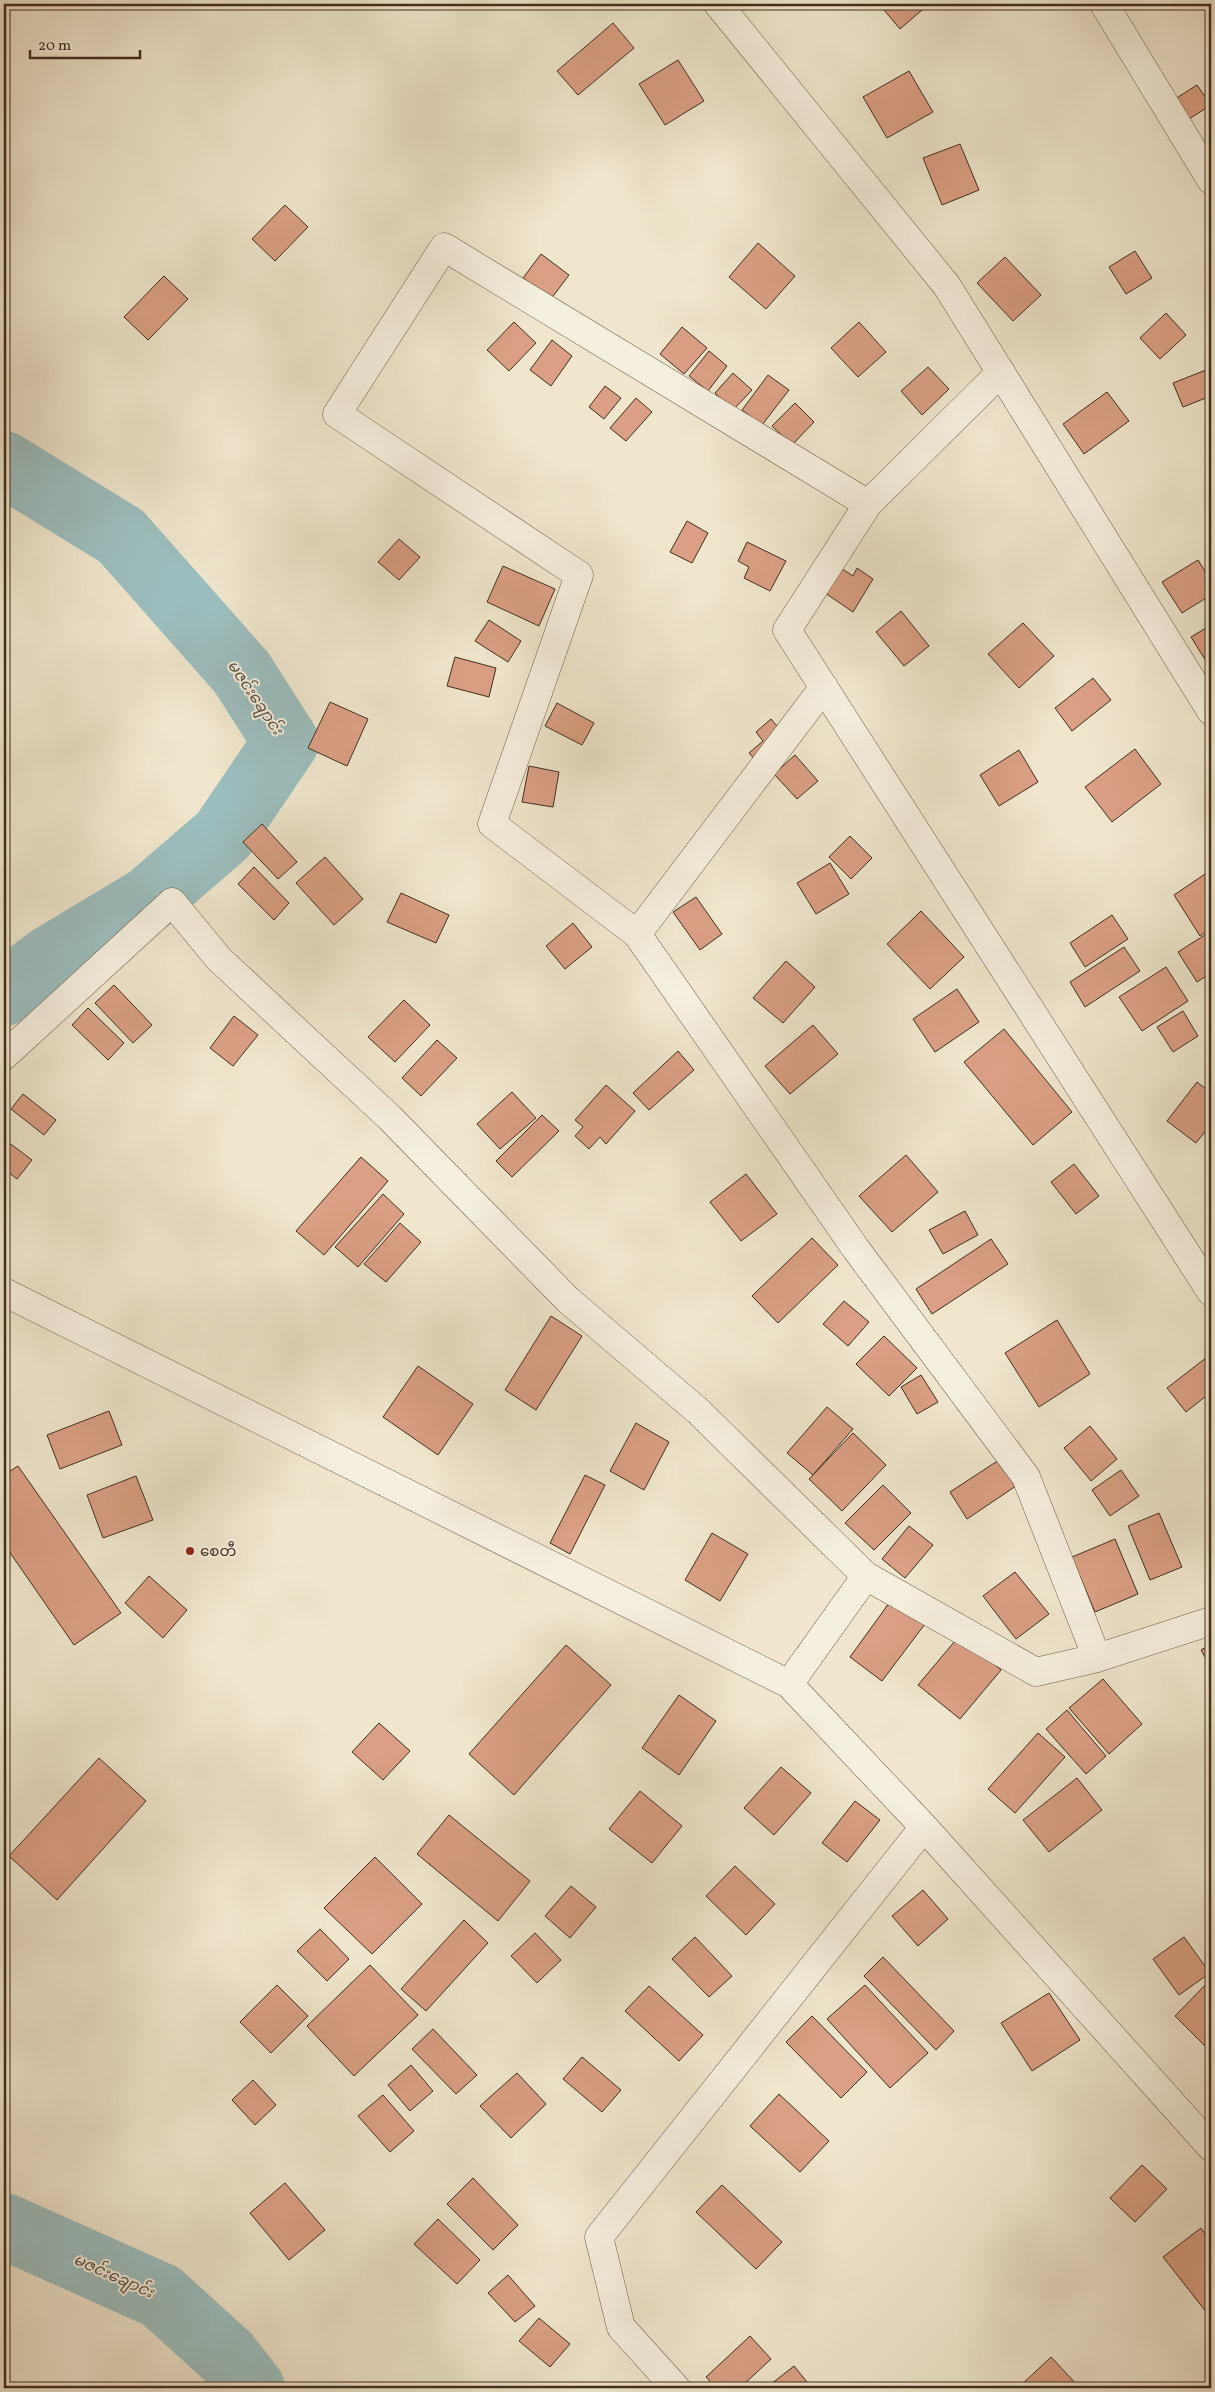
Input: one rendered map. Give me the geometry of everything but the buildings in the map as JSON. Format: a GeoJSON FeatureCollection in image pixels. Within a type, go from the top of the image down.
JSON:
{"type":"FeatureCollection","features":[{"type":"Feature","properties":{"kind":"street"},"geometry":{"type":"LineString","coordinates":[[718,4],[947,286],[1211,711]]}},
{"type":"Feature","properties":{"kind":"street"},"geometry":{"type":"LineString","coordinates":[[1104,4],[1211,180]]}},
{"type":"Feature","properties":{"kind":"street"},"geometry":{"type":"LineString","coordinates":[[868,504],[444,247],[337,414],[579,575],[492,824],[637,934],[856,1249],[1026,1477],[1097,1658]]}},
{"type":"Feature","properties":{"kind":"street"},"geometry":{"type":"LineString","coordinates":[[1000,372],[868,504],[788,630],[1211,1292]]}},
{"type":"Feature","properties":{"kind":"street"},"geometry":{"type":"LineString","coordinates":[[637,934],[824,687]]}},
{"type":"Feature","properties":{"kind":"street"},"geometry":{"type":"LineString","coordinates":[[4,1056],[172,902],[219,959],[390,1118],[568,1300],[698,1410],[866,1576],[1036,1672],[1097,1658],[1211,1621]]}},
{"type":"Feature","properties":{"kind":"street"},"geometry":{"type":"LineString","coordinates":[[4,1292],[789,1684],[924,1827],[1211,2147]]}},
{"type":"Feature","properties":{"kind":"street"},"geometry":{"type":"LineString","coordinates":[[789,1684],[866,1576]]}},
{"type":"Feature","properties":{"kind":"street"},"geometry":{"type":"LineString","coordinates":[[676,2388],[621,2327],[599,2237],[924,1827]]}},
{"type":"Feature","properties":{"kind":"waterway","name":"မဇင်းချောင်း"},"geometry":{"type":"LineString","coordinates":[[4,464],[121,536],[242,673],[286,742],[223,835],[149,899],[49,959],[4,993]]}},
{"type":"Feature","properties":{"kind":"waterway","name":"မဇင်းချောင်း"},"geometry":{"type":"LineString","coordinates":[[4,2226],[161,2296],[227,2356],[252,2388]]}},
{"type":"Feature","properties":{"kind":"place","name":"စေတီ"},"geometry":{"type":"Point","coordinates":[190,1551]}}]}
